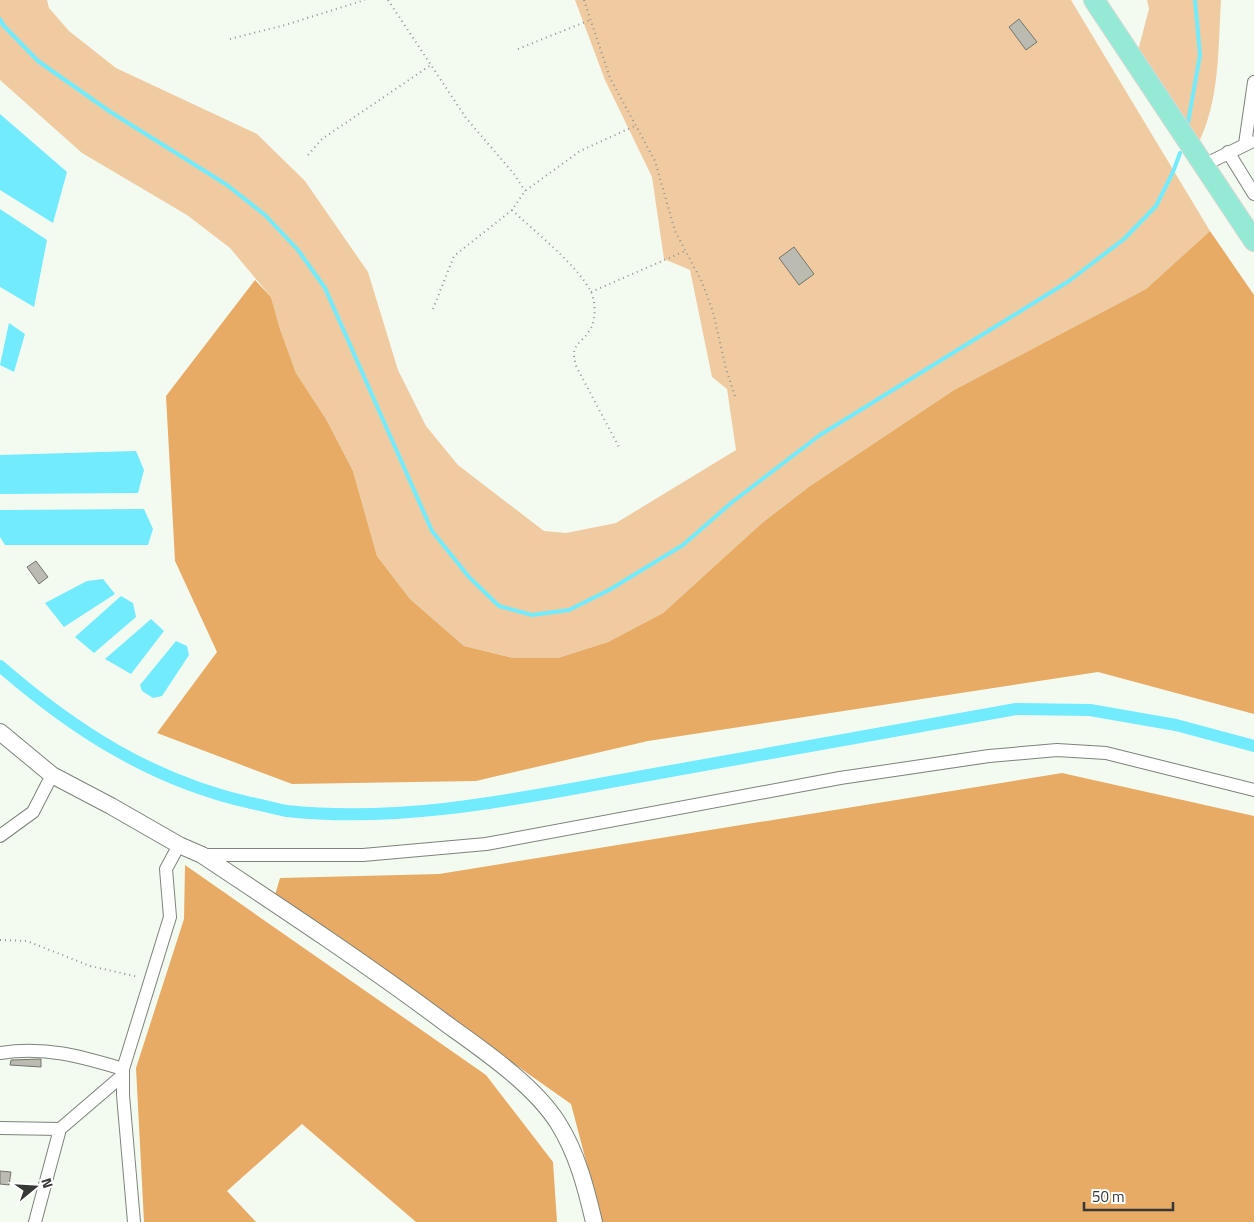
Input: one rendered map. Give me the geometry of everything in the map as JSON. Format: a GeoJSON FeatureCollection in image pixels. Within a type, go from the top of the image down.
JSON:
{"type":"FeatureCollection","features":[{"type":"Feature","properties":{"kind":"main road"},"geometry":{"type":"LineString","coordinates":[[1094,0],[1254,241]]}},
{"type":"Feature","properties":{"kind":"street"},"geometry":{"type":"LineString","coordinates":[[1204,165],[1249,142],[1254,82]]}},
{"type":"Feature","properties":{"kind":"street"},"geometry":{"type":"LineString","coordinates":[[1228,152],[1254,194]]}},
{"type":"Feature","properties":{"kind":"street"},"geometry":{"type":"LineString","coordinates":[[0,732],[52,775],[112,806],[179,845],[202,854],[378,973],[474,1044],[526,1087],[557,1122],[570,1146],[588,1195],[594,1222]]}},
{"type":"Feature","properties":{"kind":"street"},"geometry":{"type":"LineString","coordinates":[[202,854],[306,857],[363,855],[486,844],[840,778],[990,756],[1057,750],[1106,752],[1254,790]]}},
{"type":"Feature","properties":{"kind":"street"},"geometry":{"type":"LineString","coordinates":[[0,836],[32,812],[52,775]]}},
{"type":"Feature","properties":{"kind":"street"},"geometry":{"type":"LineString","coordinates":[[134,1222],[123,1095],[123,1072],[149,979],[170,917],[166,869],[179,845]]}},
{"type":"Feature","properties":{"kind":"street"},"geometry":{"type":"LineString","coordinates":[[0,1053],[27,1049],[56,1051],[123,1072]]}},
{"type":"Feature","properties":{"kind":"street"},"geometry":{"type":"LineString","coordinates":[[34,1222],[60,1129],[123,1072]]}},
{"type":"Feature","properties":{"kind":"street"},"geometry":{"type":"LineString","coordinates":[[0,1128],[60,1129]]}},
{"type":"Feature","properties":{"kind":"path"},"geometry":{"type":"LineString","coordinates":[[230,39],[285,25],[365,0]]}},
{"type":"Feature","properties":{"kind":"path"},"geometry":{"type":"LineString","coordinates":[[388,0],[466,118],[514,174],[525,191]]}},
{"type":"Feature","properties":{"kind":"path"},"geometry":{"type":"LineString","coordinates":[[584,0],[610,78],[655,161],[676,231],[684,251],[702,282],[714,312],[726,369],[736,400]]}},
{"type":"Feature","properties":{"kind":"path"},"geometry":{"type":"LineString","coordinates":[[518,49],[590,20]]}},
{"type":"Feature","properties":{"kind":"path"},"geometry":{"type":"LineString","coordinates":[[308,155],[322,139],[431,65]]}},
{"type":"Feature","properties":{"kind":"path"},"geometry":{"type":"LineString","coordinates":[[433,309],[454,256],[512,210],[525,191],[580,151],[637,125]]}},
{"type":"Feature","properties":{"kind":"path"},"geometry":{"type":"LineString","coordinates":[[512,210],[579,275],[591,292],[595,308],[591,328],[574,348],[572,355],[620,449]]}},
{"type":"Feature","properties":{"kind":"path"},"geometry":{"type":"LineString","coordinates":[[591,292],[684,251]]}},
{"type":"Feature","properties":{"kind":"path"},"geometry":{"type":"LineString","coordinates":[[0,940],[27,941],[90,966],[149,979]]}},
{"type":"Feature","properties":{"kind":"shaded area"},"geometry":{"type":"Polygon","coordinates":[[[0,0],[47,0],[49,8],[69,31],[116,68],[257,134],[305,181],[368,272],[398,370],[426,426],[458,465],[544,531],[566,533],[616,523],[736,450],[727,389],[712,377],[690,270],[664,259],[652,177],[605,80],[575,0],[1071,0],[1210,231],[1146,289],[954,390],[810,486],[762,523],[663,613],[608,642],[558,658],[513,658],[464,646],[410,599],[377,556],[353,471],[326,419],[296,373],[271,297],[230,248],[187,215],[82,153],[0,80],[0,0]]]}},
{"type":"Feature","properties":{"kind":"shaded area"},"geometry":{"type":"Polygon","coordinates":[[[1147,0],[1221,0],[1217,74],[1210,110],[1198,144],[1136,58],[1149,9],[1147,0]]]}},
{"type":"Feature","properties":{"kind":"shaded area"},"geometry":{"type":"Polygon","coordinates":[[[1210,231],[1254,295],[1254,714],[1098,672],[648,741],[476,781],[292,784],[157,733],[217,652],[175,561],[166,396],[255,280],[271,297],[296,373],[326,419],[353,471],[377,556],[410,599],[464,646],[513,658],[558,658],[608,642],[663,613],[762,523],[810,486],[954,390],[1146,289],[1210,231]]]}},
{"type":"Feature","properties":{"kind":"shaded area"},"geometry":{"type":"Polygon","coordinates":[[[1062,773],[1254,816],[1254,1222],[602,1222],[571,1104],[275,895],[280,878],[439,874],[1062,773]]]}},
{"type":"Feature","properties":{"kind":"shaded area"},"geometry":{"type":"Polygon","coordinates":[[[185,865],[486,1075],[553,1162],[557,1222],[416,1222],[302,1124],[227,1191],[256,1222],[144,1222],[136,1068],[184,919],[185,865]]]}},
{"type":"Feature","properties":{"kind":"water"},"geometry":{"type":"Polygon","coordinates":[[[0,114],[67,172],[53,223],[0,190],[0,114]]]}},
{"type":"Feature","properties":{"kind":"water"},"geometry":{"type":"Polygon","coordinates":[[[0,209],[47,240],[34,307],[0,287],[0,209]]]}},
{"type":"Feature","properties":{"kind":"water"},"geometry":{"type":"Polygon","coordinates":[[[9,323],[25,334],[14,372],[0,365],[9,323]]]}},
{"type":"Feature","properties":{"kind":"water"},"geometry":{"type":"Polygon","coordinates":[[[136,451],[144,470],[138,493],[0,494],[0,455],[136,451]]]}},
{"type":"Feature","properties":{"kind":"water"},"geometry":{"type":"Polygon","coordinates":[[[144,509],[153,529],[148,545],[5,545],[0,537],[0,510],[144,509]]]}},
{"type":"Feature","properties":{"kind":"water"},"geometry":{"type":"Polygon","coordinates":[[[103,579],[115,594],[64,627],[45,603],[87,581],[103,579]]]}},
{"type":"Feature","properties":{"kind":"water"},"geometry":{"type":"Polygon","coordinates":[[[121,596],[133,603],[136,617],[94,653],[75,637],[121,596]]]}},
{"type":"Feature","properties":{"kind":"water"},"geometry":{"type":"Polygon","coordinates":[[[151,619],[164,631],[131,674],[105,659],[151,619]]]}},
{"type":"Feature","properties":{"kind":"water"},"geometry":{"type":"Polygon","coordinates":[[[176,641],[187,646],[189,655],[162,696],[153,698],[142,691],[140,685],[176,641]]]}},
{"type":"Feature","properties":{"kind":"building"},"geometry":{"type":"Polygon","coordinates":[[[1019,19],[1037,42],[1026,50],[1009,27],[1019,19]]]}},
{"type":"Feature","properties":{"kind":"building"},"geometry":{"type":"Polygon","coordinates":[[[794,247],[814,274],[799,285],[779,258],[794,247]]]}},
{"type":"Feature","properties":{"kind":"building"},"geometry":{"type":"Polygon","coordinates":[[[36,561],[48,577],[39,584],[27,567],[36,561]]]}},
{"type":"Feature","properties":{"kind":"building"},"geometry":{"type":"Polygon","coordinates":[[[41,1059],[41,1067],[10,1065],[11,1060],[41,1059]]]}},
{"type":"Feature","properties":{"kind":"building"},"geometry":{"type":"Polygon","coordinates":[[[0,1171],[11,1172],[9,1185],[0,1184],[0,1171]]]}},
{"type":"Feature","properties":{"kind":"waterway"},"geometry":{"type":"LineString","coordinates":[[1187,128],[1200,55],[1195,0]]}},
{"type":"Feature","properties":{"kind":"waterway"},"geometry":{"type":"LineString","coordinates":[[0,19],[3,25],[38,61],[109,111],[227,185],[265,215],[298,250],[325,288],[432,531],[469,577],[499,606],[532,615],[569,610],[609,590],[683,545],[731,503],[820,435],[1069,281],[1124,239],[1156,206],[1180,153]]}},
{"type":"Feature","properties":{"kind":"waterway"},"geometry":{"type":"LineString","coordinates":[[0,666],[57,712],[117,751],[148,767],[215,793],[251,803],[287,811],[332,814],[421,811],[510,800],[1016,709],[1090,710],[1176,725],[1254,746]]}}]}
